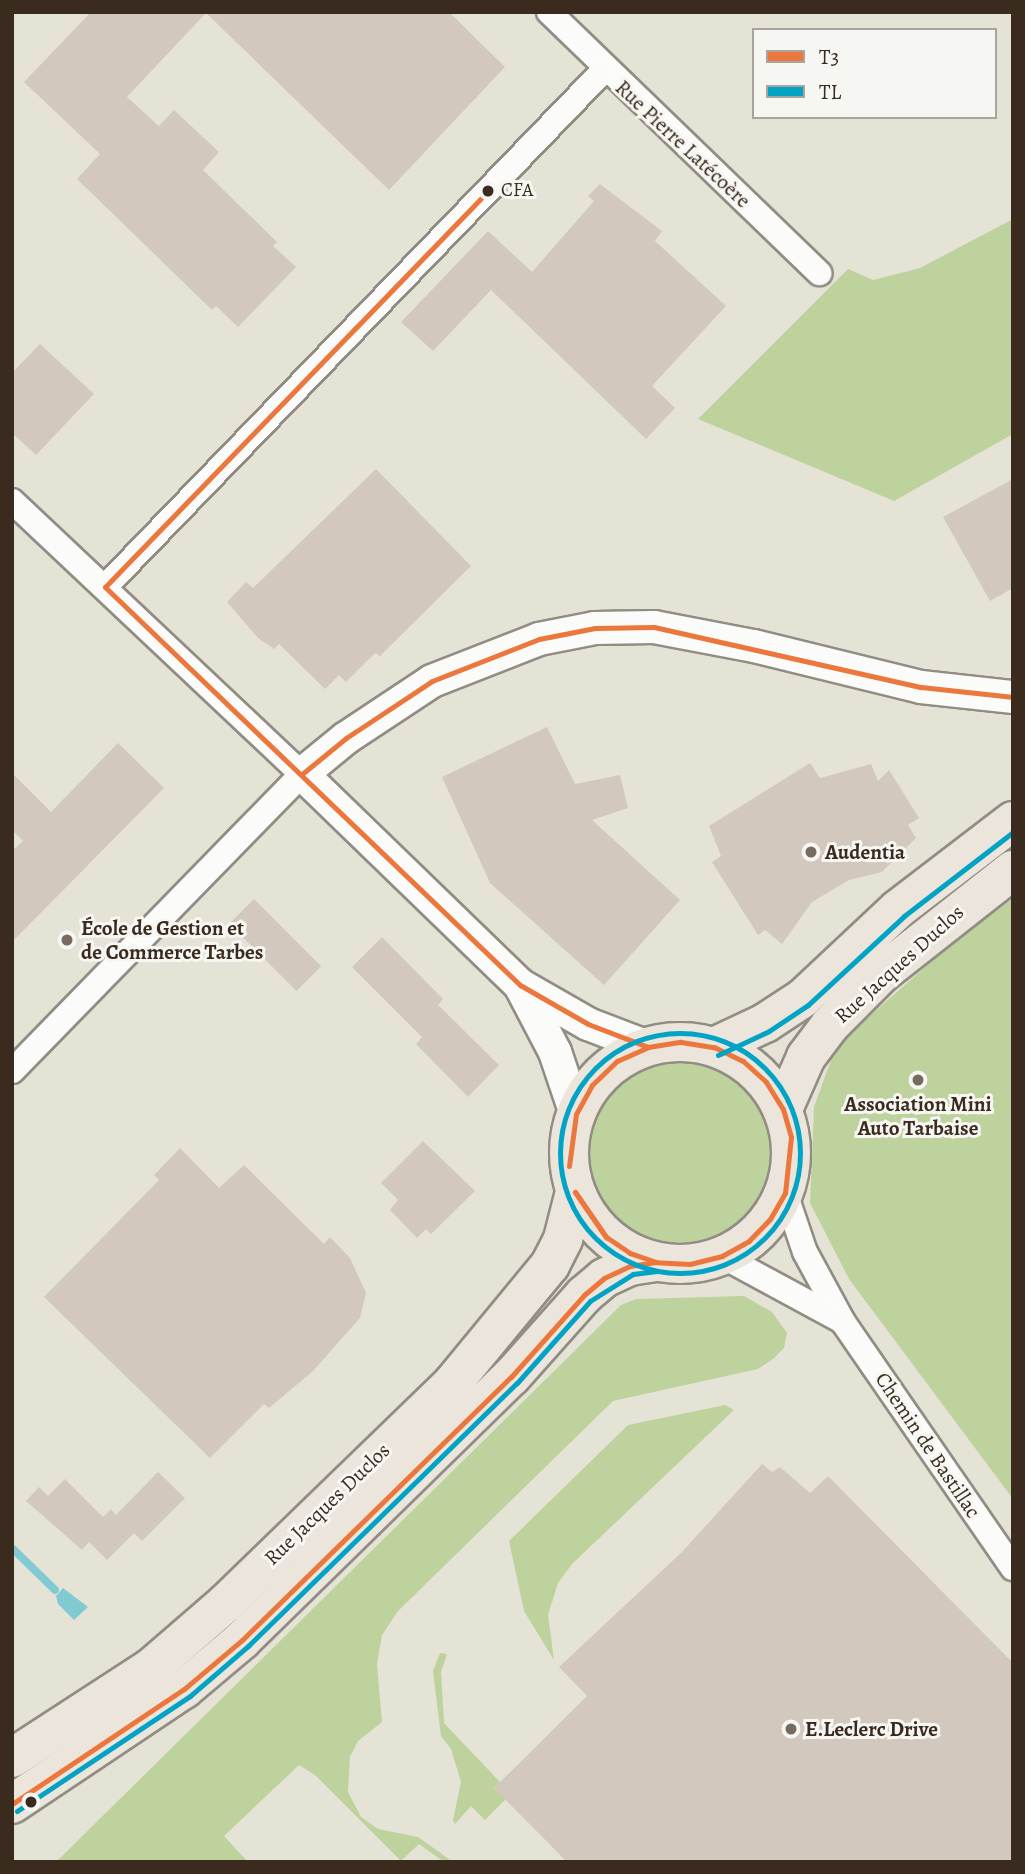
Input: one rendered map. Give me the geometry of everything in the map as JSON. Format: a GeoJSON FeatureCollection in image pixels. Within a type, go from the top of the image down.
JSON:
{"type":"FeatureCollection","features":[{"type":"Feature","properties":{"kind":"main road","name":"Rue Jacques Duclos"},"geometry":{"type":"LineString","coordinates":[[714,1047],[765,1023],[803,999],[898,909],[1013,821]]}},
{"type":"Feature","properties":{"kind":"main road","name":"Rue Jacques Duclos"},"geometry":{"type":"LineString","coordinates":[[783,1109],[806,1057],[830,1025],[882,973],[1013,870]]}},
{"type":"Feature","properties":{"kind":"main road"},"geometry":{"type":"LineString","coordinates":[[681,1042],[714,1047],[751,1068],[766,1082],[783,1109],[791,1137],[791,1165],[785,1193],[756,1234],[723,1256],[690,1264],[656,1262],[630,1253],[606,1237],[575,1192],[569,1166],[576,1114],[592,1085],[617,1061],[648,1047],[681,1042]]}},
{"type":"Feature","properties":{"kind":"main road","name":"Rue Jacques Duclos"},"geometry":{"type":"LineString","coordinates":[[12,1758],[152,1667],[227,1602],[451,1385],[550,1265],[563,1239],[575,1192]]}},
{"type":"Feature","properties":{"kind":"main road","name":"Rue Jacques Duclos"},"geometry":{"type":"LineString","coordinates":[[12,1804],[184,1689],[242,1640],[511,1377],[584,1295],[612,1274],[656,1262]]}},
{"type":"Feature","properties":{"kind":"street","name":"Rue Pierre Latécoère"},"geometry":{"type":"LineString","coordinates":[[549,12],[604,70],[819,273]]}},
{"type":"Feature","properties":{"kind":"street"},"geometry":{"type":"LineString","coordinates":[[105,587],[604,70]]}},
{"type":"Feature","properties":{"kind":"street"},"geometry":{"type":"LineString","coordinates":[[12,501],[302,774],[520,985],[588,1024],[648,1047]]}},
{"type":"Feature","properties":{"kind":"street"},"geometry":{"type":"LineString","coordinates":[[12,1071],[302,774],[432,681],[539,639],[595,628],[653,627],[754,646],[920,687],[1013,697]]}},
{"type":"Feature","properties":{"kind":"street"},"geometry":{"type":"LineString","coordinates":[[520,985],[555,1052],[576,1114]]}},
{"type":"Feature","properties":{"kind":"street","name":"Chemin de Bastillac"},"geometry":{"type":"LineString","coordinates":[[785,1193],[805,1252],[843,1322],[1013,1569]]}},
{"type":"Feature","properties":{"kind":"street","name":"Chemin de Bastillac"},"geometry":{"type":"LineString","coordinates":[[723,1256],[843,1322]]}},
{"type":"Feature","properties":{"kind":"green space"},"geometry":{"type":"Polygon","coordinates":[[[1013,219],[1013,434],[894,501],[698,419],[848,269],[873,280],[920,268],[1013,219]]]}},
{"type":"Feature","properties":{"kind":"green space","name":"Association Mini Auto Tarbaise"},"geometry":{"type":"Polygon","coordinates":[[[1013,898],[1013,1499],[849,1279],[810,1203],[814,1107],[833,1054],[849,1034],[948,947],[1013,898]]]}},
{"type":"Feature","properties":{"kind":"green space"},"geometry":{"type":"Polygon","coordinates":[[[681,1059],[717,1066],[747,1086],[767,1116],[774,1152],[767,1188],[747,1218],[717,1238],[681,1245],[645,1238],[615,1218],[595,1188],[588,1152],[595,1116],[615,1086],[645,1066],[681,1059]]]}},
{"type":"Feature","properties":{"kind":"green space"},"geometry":{"type":"Polygon","coordinates":[[[744,1296],[772,1312],[787,1333],[784,1348],[773,1359],[758,1369],[613,1401],[398,1611],[382,1635],[377,1664],[382,1722],[358,1741],[350,1757],[348,1792],[361,1817],[378,1829],[418,1837],[453,1862],[444,1862],[419,1844],[401,1861],[315,1775],[299,1765],[224,1836],[248,1862],[56,1862],[621,1305],[636,1299],[744,1296]]]}},
{"type":"Feature","properties":{"kind":"green space"},"geometry":{"type":"Polygon","coordinates":[[[725,1405],[734,1410],[572,1564],[558,1583],[548,1615],[554,1660],[524,1611],[509,1541],[628,1425],[725,1405]]]}},
{"type":"Feature","properties":{"kind":"green space"},"geometry":{"type":"Polygon","coordinates":[[[440,1653],[447,1654],[441,1672],[444,1723],[500,1782],[494,1788],[506,1799],[485,1820],[471,1806],[455,1824],[453,1820],[461,1782],[451,1749],[441,1736],[433,1671],[440,1653]]]}},
{"type":"Feature","properties":{"kind":"water"},"geometry":{"type":"Polygon","coordinates":[[[63,1588],[88,1607],[74,1620],[58,1604],[56,1596],[63,1588]]]}},
{"type":"Feature","properties":{"kind":"building"},"geometry":{"type":"Polygon","coordinates":[[[91,12],[449,12],[505,67],[389,190],[206,13],[127,97],[159,126],[174,110],[219,152],[203,170],[277,242],[273,246],[296,267],[238,327],[216,306],[212,310],[77,179],[100,154],[24,82],[91,12]]]}},
{"type":"Feature","properties":{"kind":"building"},"geometry":{"type":"Polygon","coordinates":[[[600,184],[662,231],[655,241],[726,306],[652,386],[675,408],[646,439],[491,290],[433,351],[401,322],[488,231],[532,272],[594,201],[588,196],[600,184]]]}},
{"type":"Feature","properties":{"kind":"building"},"geometry":{"type":"Polygon","coordinates":[[[40,344],[94,394],[36,455],[12,433],[12,373],[40,344]]]}},
{"type":"Feature","properties":{"kind":"building"},"geometry":{"type":"Polygon","coordinates":[[[376,469],[471,566],[380,656],[375,653],[346,682],[339,675],[325,689],[279,644],[274,649],[258,638],[227,602],[246,582],[253,588],[376,469]]]}},
{"type":"Feature","properties":{"kind":"building"},"geometry":{"type":"Polygon","coordinates":[[[1013,479],[1013,588],[990,601],[943,517],[1013,479]]]}},
{"type":"Feature","properties":{"kind":"building"},"geometry":{"type":"Polygon","coordinates":[[[547,727],[575,784],[620,775],[628,808],[592,820],[680,900],[604,985],[490,883],[442,777],[547,727]]]}},
{"type":"Feature","properties":{"kind":"building"},"geometry":{"type":"Polygon","coordinates":[[[118,743],[164,788],[12,942],[12,851],[23,841],[12,830],[12,773],[51,812],[118,743]]]}},
{"type":"Feature","properties":{"kind":"building","name":"Audentia"},"geometry":{"type":"Polygon","coordinates":[[[810,763],[820,778],[871,764],[878,781],[889,770],[919,818],[908,825],[916,838],[882,872],[849,880],[812,902],[782,944],[765,930],[758,935],[712,862],[721,856],[709,826],[810,763]]]}},
{"type":"Feature","properties":{"kind":"building"},"geometry":{"type":"Polygon","coordinates":[[[254,899],[321,966],[296,991],[229,924],[254,899]]]}},
{"type":"Feature","properties":{"kind":"building"},"geometry":{"type":"Polygon","coordinates":[[[382,937],[443,999],[438,1005],[499,1065],[468,1097],[416,1044],[422,1037],[352,967],[382,937]]]}},
{"type":"Feature","properties":{"kind":"building"},"geometry":{"type":"Polygon","coordinates":[[[423,1141],[475,1191],[431,1234],[426,1229],[417,1238],[390,1210],[398,1200],[381,1183],[423,1141]]]}},
{"type":"Feature","properties":{"kind":"building"},"geometry":{"type":"Polygon","coordinates":[[[180,1148],[219,1188],[244,1165],[324,1244],[330,1237],[350,1258],[366,1293],[360,1318],[313,1371],[269,1408],[264,1404],[210,1458],[44,1297],[159,1180],[154,1175],[180,1148]]]}},
{"type":"Feature","properties":{"kind":"building","name":"E.Leclerc Drive"},"geometry":{"type":"Polygon","coordinates":[[[762,1464],[772,1472],[780,1467],[810,1493],[828,1476],[1013,1663],[1013,1862],[567,1862],[494,1788],[587,1696],[559,1667],[682,1552],[762,1464]]]}},
{"type":"Feature","properties":{"kind":"building"},"geometry":{"type":"Polygon","coordinates":[[[158,1472],[185,1498],[142,1541],[134,1533],[107,1560],[89,1542],[82,1550],[26,1501],[39,1487],[48,1496],[65,1479],[103,1517],[111,1509],[116,1515],[158,1472]]]}},
{"type":"Feature","properties":{"kind":"waterway"},"geometry":{"type":"LineString","coordinates":[[12,1548],[55,1590]]}},
{"type":"Feature","properties":{"kind":"transit line","name":"T3"},"geometry":{"type":"LineString","coordinates":[[489,190],[105,587],[520,985],[588,1024],[648,1047]]}},
{"type":"Feature","properties":{"kind":"transit line","name":"T3"},"geometry":{"type":"LineString","coordinates":[[302,774],[346,738],[432,681],[539,639],[595,628],[654,627],[921,687],[1013,697]]}},
{"type":"Feature","properties":{"kind":"transit line","name":"TL"},"geometry":{"type":"LineString","coordinates":[[718,1055],[769,1031],[808,1005],[904,916],[1013,832]]}},
{"type":"Feature","properties":{"kind":"transit line","name":"TL"},"geometry":{"type":"LineString","coordinates":[[680,1033],[726,1042],[765,1068],[791,1107],[800,1153],[791,1199],[765,1238],[726,1264],[680,1273],[634,1264],[595,1238],[569,1199],[560,1153],[569,1107],[595,1068],[634,1042],[680,1033]]}},
{"type":"Feature","properties":{"kind":"transit line","name":"T3"},"geometry":{"type":"LineString","coordinates":[[576,1114],[592,1085],[617,1061],[648,1047],[681,1042],[714,1047],[743,1061],[766,1082],[783,1109],[791,1137],[785,1193],[770,1219],[749,1241],[722,1256],[690,1264],[656,1262],[630,1253],[606,1237]]}},
{"type":"Feature","properties":{"kind":"transit line","name":"T3"},"geometry":{"type":"LineString","coordinates":[[569,1166],[576,1114]]}},
{"type":"Feature","properties":{"kind":"transit line","name":"T3"},"geometry":{"type":"LineString","coordinates":[[575,1192],[606,1237]]}},
{"type":"Feature","properties":{"kind":"transit line","name":"T3"},"geometry":{"type":"LineString","coordinates":[[575,1192],[606,1237]]}},
{"type":"Feature","properties":{"kind":"transit line","name":"T3"},"geometry":{"type":"LineString","coordinates":[[12,1804],[184,1689],[242,1640],[511,1377],[584,1295],[604,1278],[630,1266],[656,1262]]}},
{"type":"Feature","properties":{"kind":"transit line","name":"TL"},"geometry":{"type":"LineString","coordinates":[[17,1811],[190,1696],[248,1646],[517,1383],[590,1301],[633,1274],[657,1271]]}},
{"type":"Feature","properties":{"kind":"place","name":"CFA"},"geometry":{"type":"Point","coordinates":[488,191]}},
{"type":"Feature","properties":{"kind":"place","name":"Audentia"},"geometry":{"type":"Point","coordinates":[811,852]}},
{"type":"Feature","properties":{"kind":"place","name":"École de Gestion et de Commerce Tarbes"},"geometry":{"type":"Point","coordinates":[67,940]}},
{"type":"Feature","properties":{"kind":"place","name":"Association Mini Auto Tarbaise"},"geometry":{"type":"Point","coordinates":[918,1080]}},
{"type":"Feature","properties":{"kind":"place","name":"E.Leclerc Drive"},"geometry":{"type":"Point","coordinates":[791,1729]}}]}
